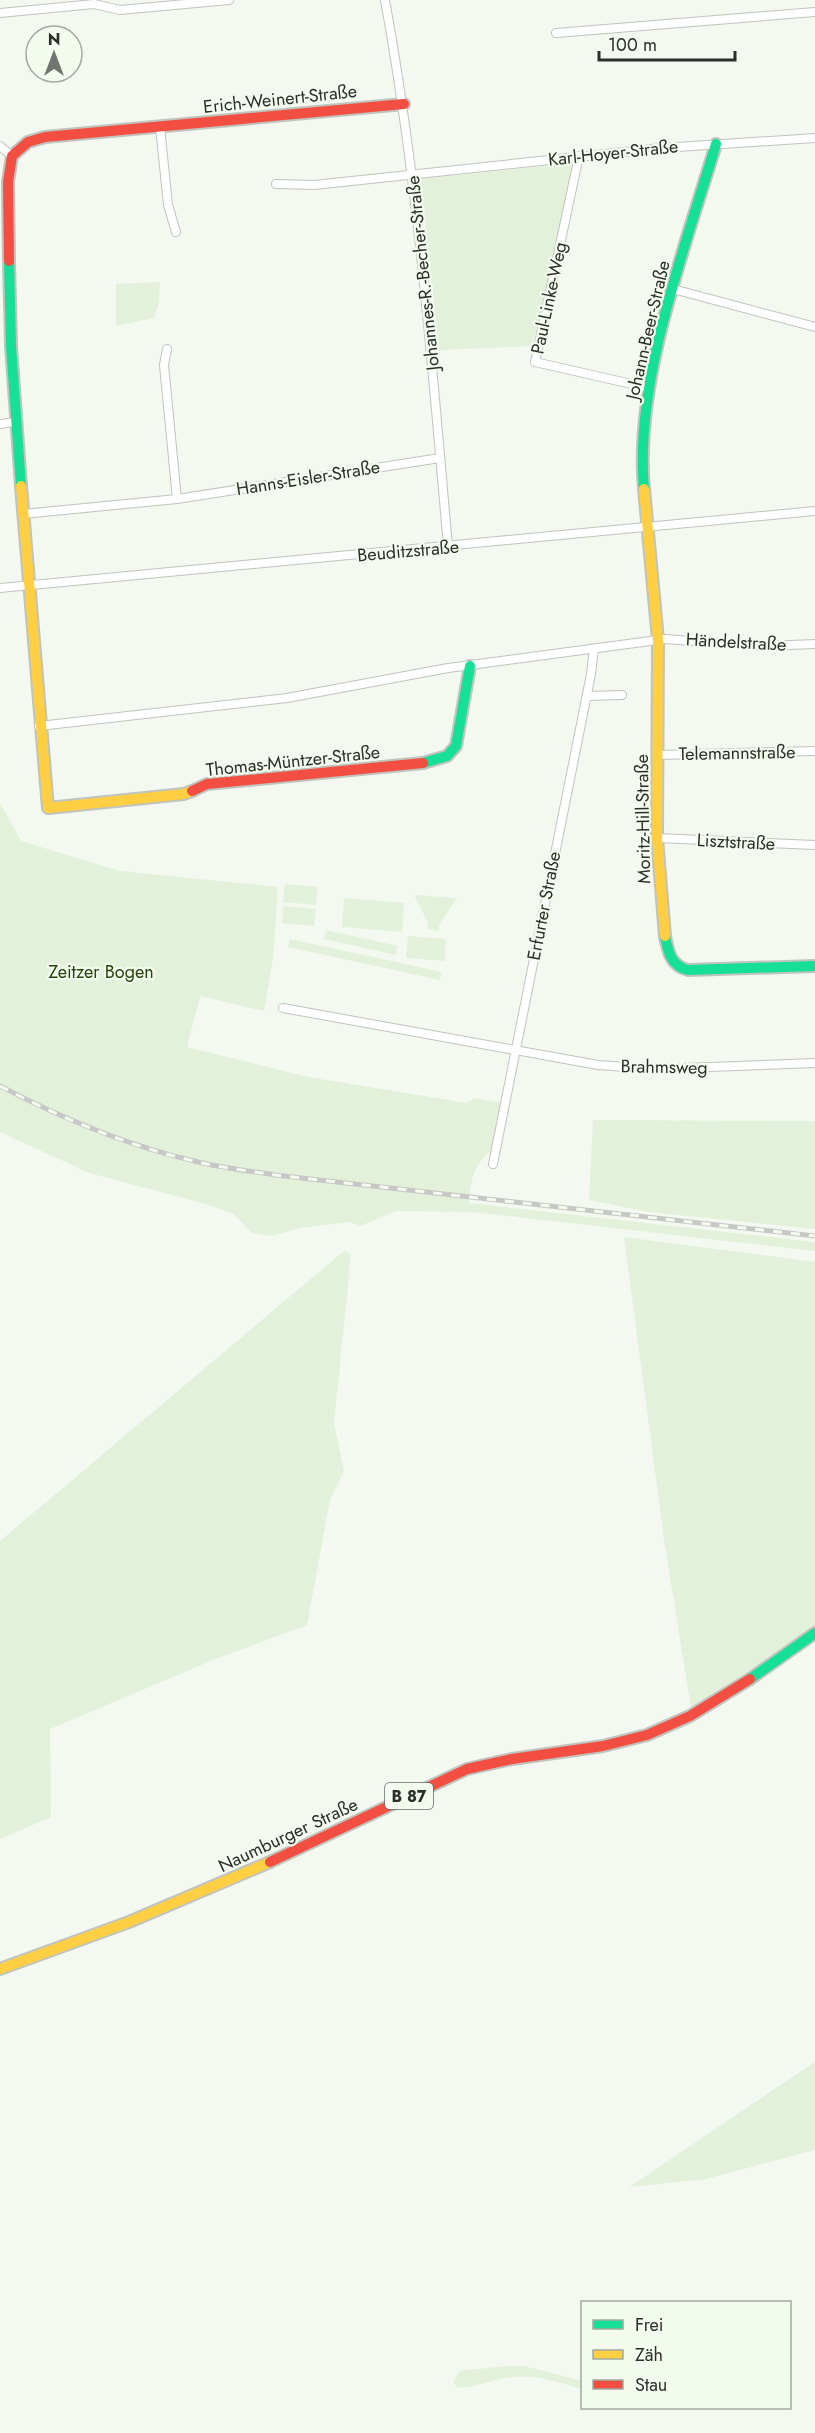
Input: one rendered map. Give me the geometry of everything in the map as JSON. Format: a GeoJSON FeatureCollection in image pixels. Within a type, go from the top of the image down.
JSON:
{"type":"FeatureCollection","features":[{"type":"Feature","properties":{"kind":"street"},"geometry":{"type":"LineString","coordinates":[[0,13],[94,4],[115,6],[224,0]]}},
{"type":"Feature","properties":{"kind":"street","name":"Johannes-R.-Becher-Straße"},"geometry":{"type":"LineString","coordinates":[[385,0],[404,104],[422,245],[448,547]]}},
{"type":"Feature","properties":{"kind":"street"},"geometry":{"type":"LineString","coordinates":[[556,33],[815,12]]}},
{"type":"Feature","properties":{"kind":"street","name":"Erich-Weinert-Straße"},"geometry":{"type":"LineString","coordinates":[[12,156],[28,142],[45,137],[404,104]]}},
{"type":"Feature","properties":{"kind":"street"},"geometry":{"type":"LineString","coordinates":[[160,127],[168,205],[176,232]]}},
{"type":"Feature","properties":{"kind":"street","name":"Karl-Hoyer-Straße"},"geometry":{"type":"LineString","coordinates":[[276,184],[314,186],[579,156],[815,138]]}},
{"type":"Feature","properties":{"kind":"street","name":"Johann-Beer-Straße"},"geometry":{"type":"LineString","coordinates":[[649,528],[643,475],[644,432],[649,388],[673,289],[716,144]]}},
{"type":"Feature","properties":{"kind":"street"},"geometry":{"type":"LineString","coordinates":[[0,147],[12,156],[8,182],[11,346],[39,726],[287,698],[470,666],[658,640]]}},
{"type":"Feature","properties":{"kind":"street","name":"Paul-Linke-Weg"},"geometry":{"type":"LineString","coordinates":[[579,156],[535,362],[649,388]]}},
{"type":"Feature","properties":{"kind":"street"},"geometry":{"type":"LineString","coordinates":[[673,289],[815,327]]}},
{"type":"Feature","properties":{"kind":"street"},"geometry":{"type":"LineString","coordinates":[[167,349],[164,365],[177,499]]}},
{"type":"Feature","properties":{"kind":"street"},"geometry":{"type":"LineString","coordinates":[[0,424],[16,422]]}},
{"type":"Feature","properties":{"kind":"street","name":"Hanns-Eisler-Straße"},"geometry":{"type":"LineString","coordinates":[[23,514],[177,499],[440,458]]}},
{"type":"Feature","properties":{"kind":"street","name":"Beuditzstraße"},"geometry":{"type":"LineString","coordinates":[[0,588],[815,511]]}},
{"type":"Feature","properties":{"kind":"street","name":"Moritz-Hill-Straße"},"geometry":{"type":"LineString","coordinates":[[649,528],[658,640],[657,838],[663,928],[669,956],[679,968],[688,970],[815,966]]}},
{"type":"Feature","properties":{"kind":"street","name":"Händelstraße"},"geometry":{"type":"LineString","coordinates":[[658,640],[764,646],[815,644]]}},
{"type":"Feature","properties":{"kind":"street","name":"Erfurter Straße"},"geometry":{"type":"LineString","coordinates":[[493,1164],[594,649]]}},
{"type":"Feature","properties":{"kind":"street","name":"Thomas-Müntzer-Straße"},"geometry":{"type":"LineString","coordinates":[[39,726],[48,807],[165,797],[184,794],[207,784],[433,762],[447,756],[456,746],[470,666]]}},
{"type":"Feature","properties":{"kind":"street"},"geometry":{"type":"LineString","coordinates":[[586,696],[622,695]]}},
{"type":"Feature","properties":{"kind":"street","name":"Telemannstraße"},"geometry":{"type":"LineString","coordinates":[[658,755],[815,751]]}},
{"type":"Feature","properties":{"kind":"street","name":"Lisztstraße"},"geometry":{"type":"LineString","coordinates":[[657,838],[815,845]]}},
{"type":"Feature","properties":{"kind":"street","name":"Brahmsweg"},"geometry":{"type":"LineString","coordinates":[[283,1008],[594,1065],[655,1069],[815,1064]]}},
{"type":"Feature","properties":{"kind":"street","name":"Naumburger Straße"},"geometry":{"type":"LineString","coordinates":[[0,1969],[129,1922],[232,1880],[467,1769],[507,1758],[620,1743],[661,1730],[700,1710],[815,1633]]}},
{"type":"Feature","properties":{"kind":"green space"},"geometry":{"type":"Polygon","coordinates":[[[577,163],[532,346],[439,350],[420,179],[577,163]]]}},
{"type":"Feature","properties":{"kind":"green space"},"geometry":{"type":"Polygon","coordinates":[[[160,282],[159,302],[154,318],[116,326],[116,284],[160,282]]]}},
{"type":"Feature","properties":{"kind":"green space","name":"Zeitzer Bogen"},"geometry":{"type":"Polygon","coordinates":[[[0,803],[21,841],[120,871],[278,887],[273,959],[264,1011],[200,996],[187,1047],[308,1077],[467,1103],[474,1098],[501,1103],[492,1150],[481,1161],[474,1173],[469,1203],[815,1242],[815,1251],[473,1212],[396,1211],[360,1226],[350,1222],[301,1228],[270,1236],[252,1233],[234,1214],[206,1204],[89,1173],[0,1132],[0,803]]]}},
{"type":"Feature","properties":{"kind":"green space"},"geometry":{"type":"Polygon","coordinates":[[[285,884],[318,887],[316,905],[283,902],[285,884]]]}},
{"type":"Feature","properties":{"kind":"green space"},"geometry":{"type":"Polygon","coordinates":[[[414,895],[457,898],[439,925],[439,931],[427,929],[428,923],[414,895]]]}},
{"type":"Feature","properties":{"kind":"green space"},"geometry":{"type":"Polygon","coordinates":[[[344,898],[404,903],[402,932],[342,927],[344,898]]]}},
{"type":"Feature","properties":{"kind":"green space"},"geometry":{"type":"Polygon","coordinates":[[[283,906],[316,909],[314,926],[282,923],[283,906]]]}},
{"type":"Feature","properties":{"kind":"green space"},"geometry":{"type":"Polygon","coordinates":[[[326,930],[398,946],[396,955],[324,939],[326,930]]]}},
{"type":"Feature","properties":{"kind":"green space"},"geometry":{"type":"Polygon","coordinates":[[[408,936],[446,939],[445,961],[406,958],[408,936]]]}},
{"type":"Feature","properties":{"kind":"green space"},"geometry":{"type":"Polygon","coordinates":[[[290,939],[442,972],[440,980],[288,947],[290,939]]]}},
{"type":"Feature","properties":{"kind":"green space"},"geometry":{"type":"Polygon","coordinates":[[[593,1120],[815,1121],[815,1229],[648,1212],[589,1200],[593,1120]]]}},
{"type":"Feature","properties":{"kind":"green space"},"geometry":{"type":"Polygon","coordinates":[[[624,1237],[815,1262],[815,1628],[691,1708],[664,1540],[624,1237]]]}},
{"type":"Feature","properties":{"kind":"green space"},"geometry":{"type":"Polygon","coordinates":[[[345,1250],[351,1255],[334,1423],[344,1471],[330,1500],[307,1625],[218,1658],[50,1729],[51,1817],[0,1839],[0,1541],[345,1250]]]}},
{"type":"Feature","properties":{"kind":"green space"},"geometry":{"type":"Polygon","coordinates":[[[815,2062],[815,2150],[706,2179],[629,2187],[815,2062]]]}},
{"type":"Feature","properties":{"kind":"green space"},"geometry":{"type":"Polygon","coordinates":[[[524,2366],[581,2381],[581,2389],[521,2376],[458,2388],[453,2382],[460,2371],[524,2366]]]}},
{"type":"Feature","properties":{"kind":"railway"},"geometry":{"type":"LineString","coordinates":[[0,1086],[48,1110],[121,1140],[217,1166],[275,1175],[815,1236]]}},
{"type":"Feature","properties":{"kind":"traffic: fast"},"geometry":{"type":"LineString","coordinates":[[644,489],[643,447],[654,360],[677,270],[716,144]]}},
{"type":"Feature","properties":{"kind":"traffic: fast"},"geometry":{"type":"LineString","coordinates":[[9,261],[11,346],[21,486]]}},
{"type":"Feature","properties":{"kind":"traffic: fast"},"geometry":{"type":"LineString","coordinates":[[423,763],[447,756],[456,746],[470,666]]}},
{"type":"Feature","properties":{"kind":"traffic: fast"},"geometry":{"type":"LineString","coordinates":[[665,936],[674,962],[688,970],[815,966]]}},
{"type":"Feature","properties":{"kind":"traffic: fast"},"geometry":{"type":"LineString","coordinates":[[750,1679],[815,1633]]}},
{"type":"Feature","properties":{"kind":"traffic: slow"},"geometry":{"type":"LineString","coordinates":[[21,486],[48,808],[184,794],[192,791]]}},
{"type":"Feature","properties":{"kind":"traffic: slow"},"geometry":{"type":"LineString","coordinates":[[644,489],[658,640],[657,838],[665,936]]}},
{"type":"Feature","properties":{"kind":"traffic: slow"},"geometry":{"type":"LineString","coordinates":[[0,1969],[129,1922],[270,1862]]}},
{"type":"Feature","properties":{"kind":"traffic: jam"},"geometry":{"type":"LineString","coordinates":[[9,261],[8,182],[12,156],[28,142],[45,137],[404,104]]}},
{"type":"Feature","properties":{"kind":"traffic: jam"},"geometry":{"type":"LineString","coordinates":[[192,791],[207,784],[423,763]]}},
{"type":"Feature","properties":{"kind":"traffic: jam"},"geometry":{"type":"LineString","coordinates":[[270,1862],[467,1769],[512,1759],[603,1746],[647,1735],[690,1716],[750,1679]]}}]}
